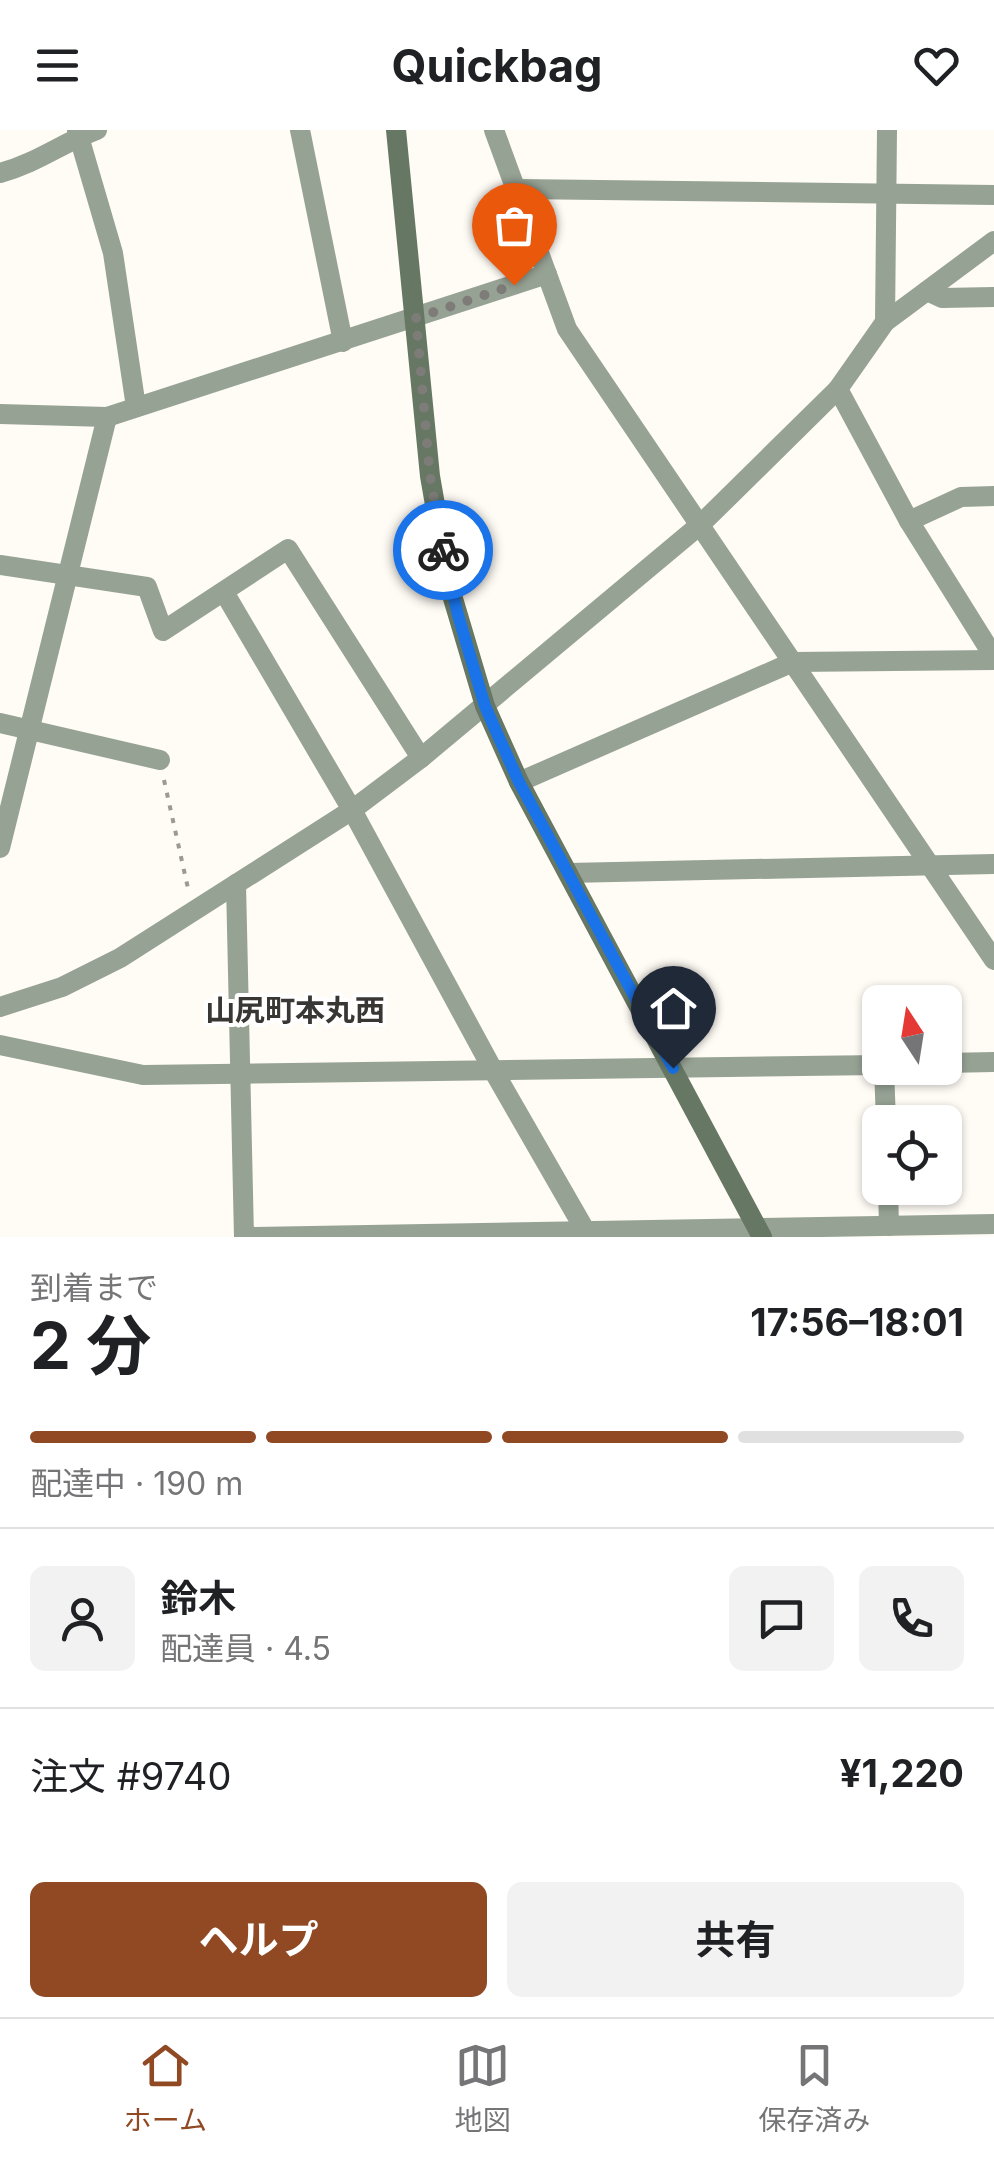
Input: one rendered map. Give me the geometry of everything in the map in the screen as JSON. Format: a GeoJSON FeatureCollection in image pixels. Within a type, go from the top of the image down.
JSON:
{"type":"FeatureCollection","features":[{"type":"Feature","properties":{"kind":"main road"},"geometry":{"type":"LineString","coordinates":[[396,130],[430,476],[449,585],[485,706],[519,782],[760,1234]]}},
{"type":"Feature","properties":{"kind":"street"},"geometry":{"type":"LineString","coordinates":[[300,130],[343,342]]}},
{"type":"Feature","properties":{"kind":"street"},"geometry":{"type":"LineString","coordinates":[[494,130],[567,329],[994,960]]}},
{"type":"Feature","properties":{"kind":"street"},"geometry":{"type":"LineString","coordinates":[[884,322],[886,130]]}},
{"type":"Feature","properties":{"kind":"street"},"geometry":{"type":"LineString","coordinates":[[0,173],[43,159],[84,132],[113,252],[136,407]]}},
{"type":"Feature","properties":{"kind":"street"},"geometry":{"type":"LineString","coordinates":[[518,189],[994,196]]}},
{"type":"Feature","properties":{"kind":"street"},"geometry":{"type":"LineString","coordinates":[[0,1008],[62,987],[120,958],[352,810],[421,758],[700,524],[838,389],[884,322],[994,241]]}},
{"type":"Feature","properties":{"kind":"street"},"geometry":{"type":"LineString","coordinates":[[0,414],[107,417],[547,274]]}},
{"type":"Feature","properties":{"kind":"street"},"geometry":{"type":"LineString","coordinates":[[927,291],[942,298],[994,297]]}},
{"type":"Feature","properties":{"kind":"street"},"geometry":{"type":"LineString","coordinates":[[838,389],[909,521],[994,658]]}},
{"type":"Feature","properties":{"kind":"street"},"geometry":{"type":"LineString","coordinates":[[0,848],[107,417]]}},
{"type":"Feature","properties":{"kind":"street"},"geometry":{"type":"LineString","coordinates":[[909,521],[961,496],[994,496]]}},
{"type":"Feature","properties":{"kind":"street"},"geometry":{"type":"LineString","coordinates":[[0,565],[147,586],[162,631],[288,549],[421,758]]}},
{"type":"Feature","properties":{"kind":"street"},"geometry":{"type":"LineString","coordinates":[[224,592],[352,810],[585,1230]]}},
{"type":"Feature","properties":{"kind":"street"},"geometry":{"type":"LineString","coordinates":[[519,782],[793,662],[994,658]]}},
{"type":"Feature","properties":{"kind":"street"},"geometry":{"type":"LineString","coordinates":[[0,723],[160,760]]}},
{"type":"Feature","properties":{"kind":"street"},"geometry":{"type":"LineString","coordinates":[[568,872],[994,864]]}},
{"type":"Feature","properties":{"kind":"street"},"geometry":{"type":"LineString","coordinates":[[236,884],[238,1074],[246,1237],[476,1236],[585,1230],[760,1234],[994,1224]]}},
{"type":"Feature","properties":{"kind":"street"},"geometry":{"type":"LineString","coordinates":[[0,1045],[143,1076],[862,1066]]}},
{"type":"Feature","properties":{"kind":"street"},"geometry":{"type":"LineString","coordinates":[[962,1063],[994,1062]]}},
{"type":"Feature","properties":{"kind":"street"},"geometry":{"type":"LineString","coordinates":[[888,1205],[889,1226]]}},
{"type":"Feature","properties":{"kind":"path"},"geometry":{"type":"LineString","coordinates":[[160,760],[194,913]]}},
{"type":"Feature","properties":{"kind":"way so far"},"geometry":{"type":"LineString","coordinates":[[443,550],[430,476],[416,318],[514,285]]}},
{"type":"Feature","properties":{"kind":"district","name":"山尻町本丸西"},"geometry":{"type":"Point","coordinates":[295,1011]}},
{"type":"Feature","properties":{"kind":"route"},"geometry":{"type":"LineString","coordinates":[[443,550],[449,585],[496,731],[519,782],[673,1068]]}}]}
